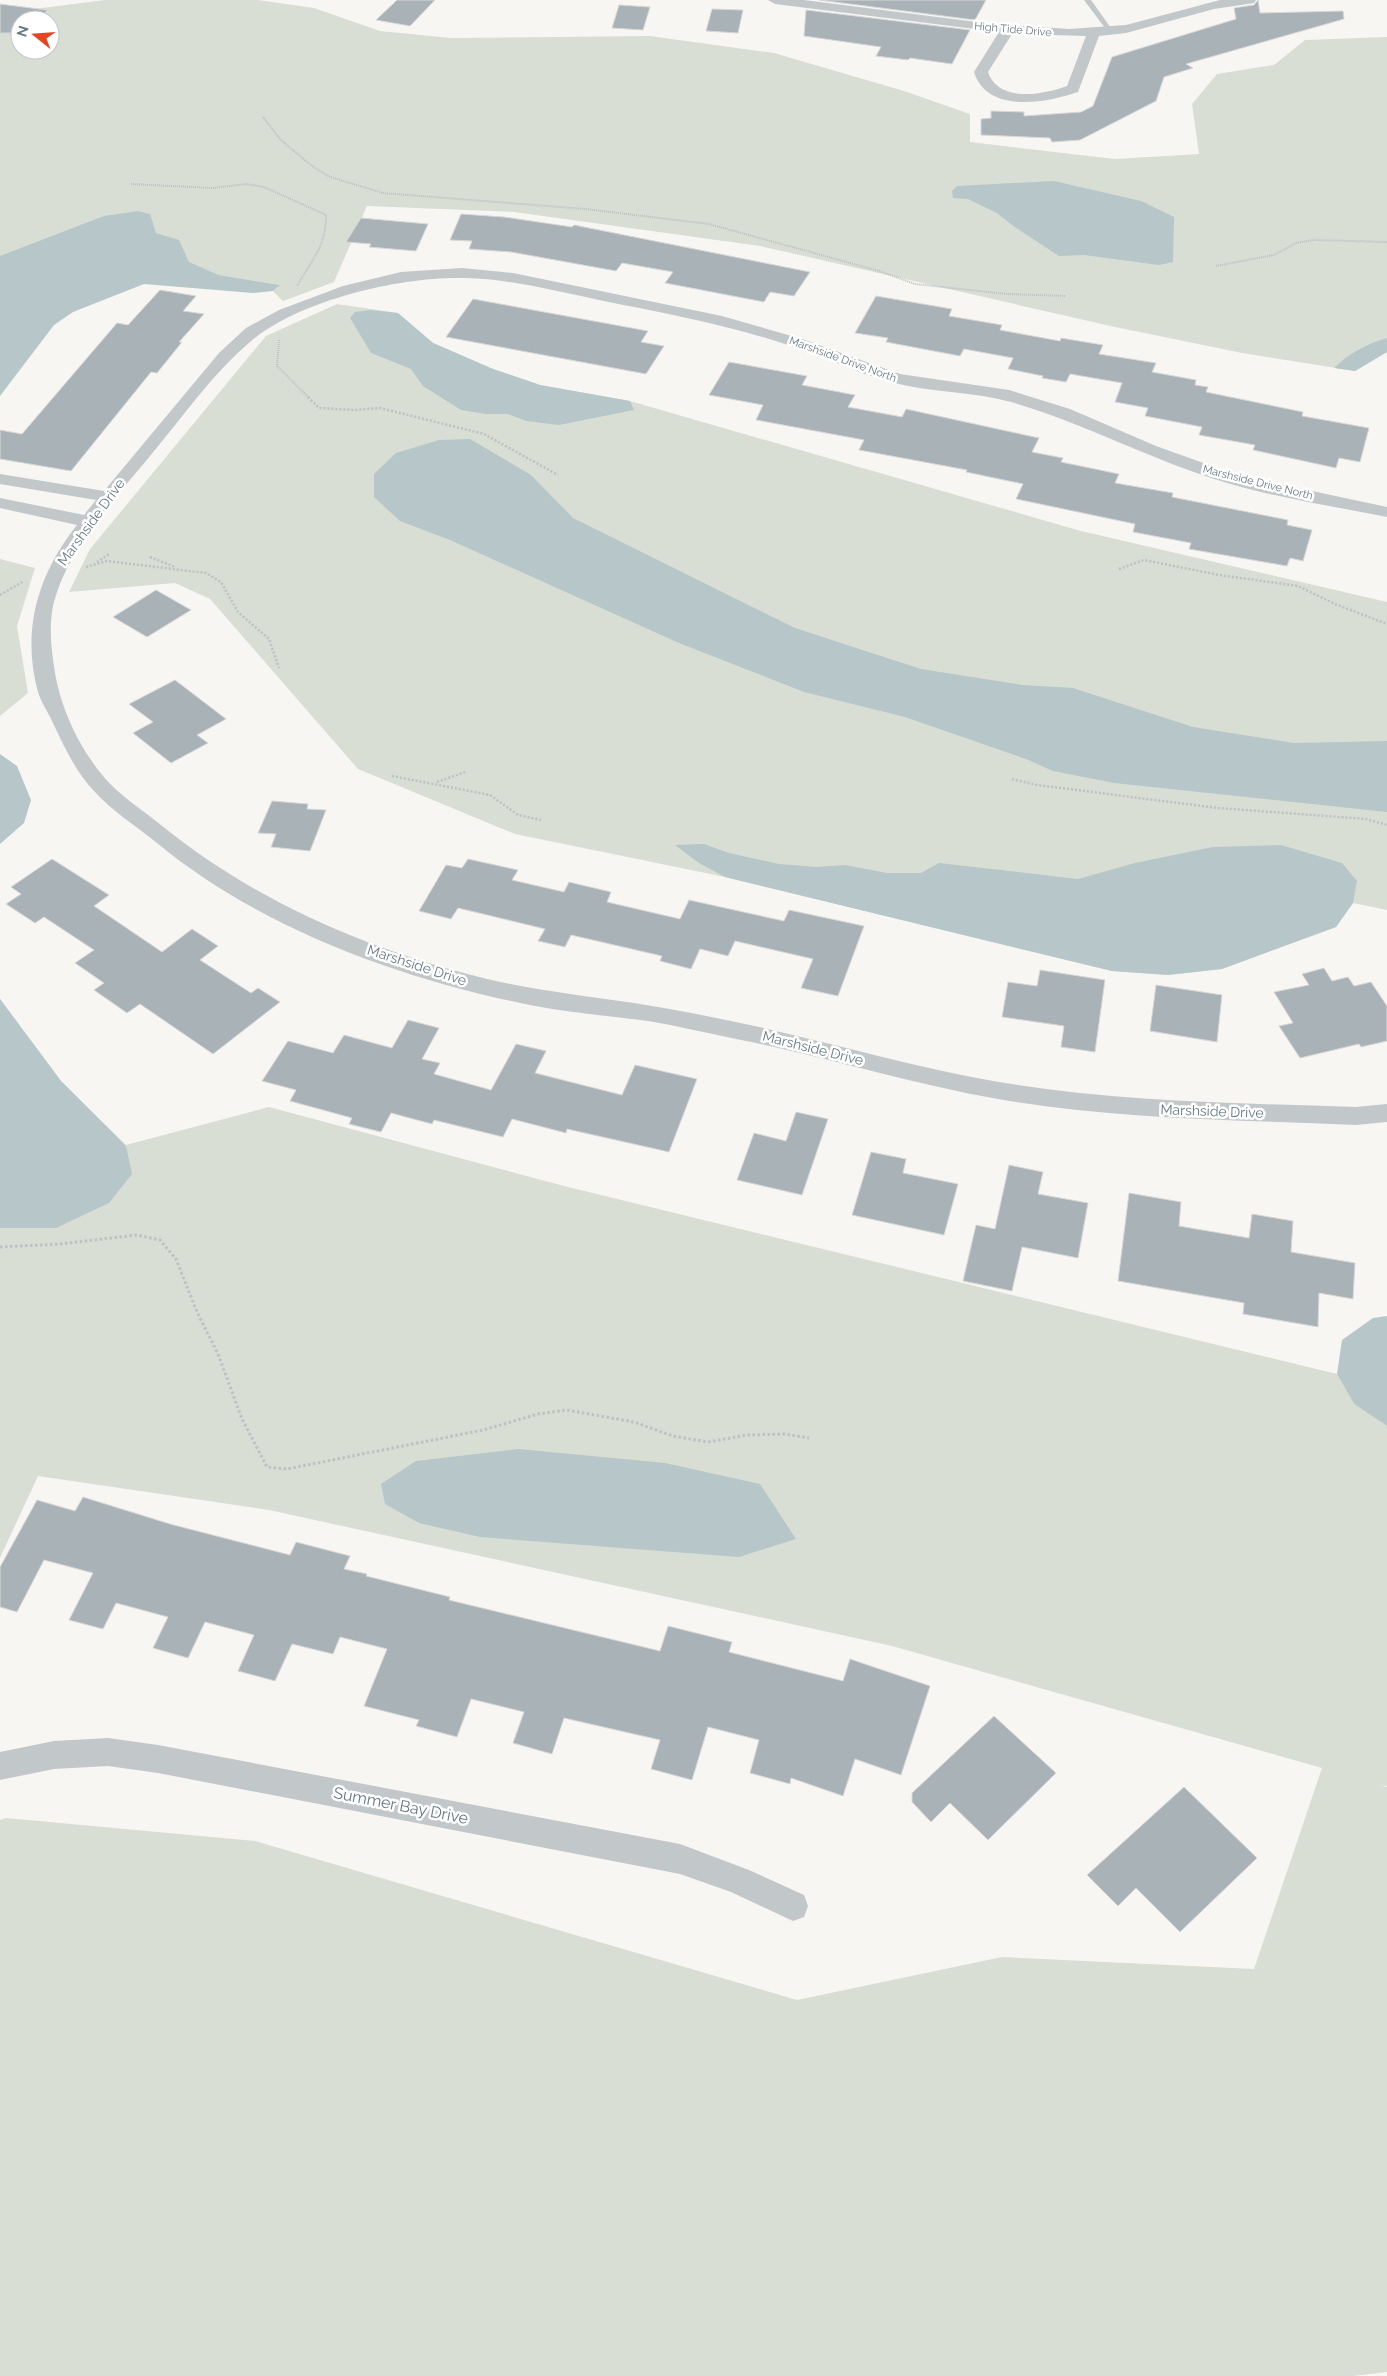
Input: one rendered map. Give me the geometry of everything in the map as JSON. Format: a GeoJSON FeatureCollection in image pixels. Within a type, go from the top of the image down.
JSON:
{"type":"FeatureCollection","features":[{"type":"Feature","properties":{"kind":"street","name":"High Tide Drive"},"geometry":{"type":"LineString","coordinates":[[775,0],[1008,29],[1061,33],[1110,31],[1138,27],[1216,4],[1249,0]]}},
{"type":"Feature","properties":{"kind":"street"},"geometry":{"type":"LineString","coordinates":[[1008,29],[981,72],[987,86],[1004,94],[1031,98],[1058,95],[1073,89],[1094,32]]}},
{"type":"Feature","properties":{"kind":"street","name":"Marshside Drive North"},"geometry":{"type":"LineString","coordinates":[[320,300],[349,289],[400,278],[462,274],[513,278],[592,292],[716,319],[796,342],[897,379],[1003,394],[1064,413],[1150,450],[1232,478],[1387,512]]}},
{"type":"Feature","properties":{"kind":"street","name":"Marshside Drive"},"geometry":{"type":"LineString","coordinates":[[320,300],[284,313],[252,331],[225,356],[108,497],[90,522],[58,567],[43,610],[40,638],[48,693],[78,757],[101,787],[182,853],[260,904],[333,937],[415,967],[483,986],[537,998],[653,1014],[760,1035],[924,1076],[1001,1092],[1141,1108],[1356,1116],[1387,1113]]}},
{"type":"Feature","properties":{"kind":"street"},"geometry":{"type":"LineString","coordinates":[[0,479],[108,497]]}},
{"type":"Feature","properties":{"kind":"street"},"geometry":{"type":"LineString","coordinates":[[0,503],[90,522]]}},
{"type":"Feature","properties":{"kind":"street","name":"Summer Bay Drive"},"geometry":{"type":"LineString","coordinates":[[0,1766],[54,1755],[99,1753],[158,1759],[680,1859],[738,1880],[793,1906]]}},
{"type":"Feature","properties":{"kind":"lane"},"geometry":{"type":"LineString","coordinates":[[1087,0],[1110,31]]}},
{"type":"Feature","properties":{"kind":"path"},"geometry":{"type":"LineString","coordinates":[[263,118],[281,140],[312,166],[330,177],[382,193],[585,209],[709,224],[879,271],[915,284],[992,293],[1066,296]]}},
{"type":"Feature","properties":{"kind":"path"},"geometry":{"type":"LineString","coordinates":[[131,184],[213,188],[246,184],[264,187],[326,216],[327,226],[319,255],[300,279],[294,291]]}},
{"type":"Feature","properties":{"kind":"path"},"geometry":{"type":"LineString","coordinates":[[1216,266],[1274,255],[1296,243],[1314,240],[1387,242]]}},
{"type":"Feature","properties":{"kind":"path"},"geometry":{"type":"LineString","coordinates":[[280,339],[277,366],[319,408],[354,410],[380,408],[484,434],[507,445],[558,476]]}},
{"type":"Feature","properties":{"kind":"path"},"geometry":{"type":"LineString","coordinates":[[92,565],[109,554]]}},
{"type":"Feature","properties":{"kind":"path"},"geometry":{"type":"LineString","coordinates":[[150,557],[178,568]]}},
{"type":"Feature","properties":{"kind":"path"},"geometry":{"type":"LineString","coordinates":[[1120,569],[1144,560],[1220,575],[1298,586],[1335,604],[1387,624]]}},
{"type":"Feature","properties":{"kind":"path"},"geometry":{"type":"LineString","coordinates":[[82,568],[107,561],[178,568],[206,573],[221,582],[238,612],[269,639],[280,668]]}},
{"type":"Feature","properties":{"kind":"path"},"geometry":{"type":"LineString","coordinates":[[0,595],[24,581]]}},
{"type":"Feature","properties":{"kind":"path"},"geometry":{"type":"LineString","coordinates":[[392,776],[416,783],[434,782],[465,772]]}},
{"type":"Feature","properties":{"kind":"path"},"geometry":{"type":"LineString","coordinates":[[1012,779],[1037,785],[1218,808],[1366,819],[1387,825]]}},
{"type":"Feature","properties":{"kind":"path"},"geometry":{"type":"LineString","coordinates":[[434,782],[492,796],[516,815],[541,820]]}},
{"type":"Feature","properties":{"kind":"path"},"geometry":{"type":"LineString","coordinates":[[0,1247],[60,1244],[137,1235],[160,1240],[176,1259],[197,1312],[218,1354],[242,1419],[267,1466],[287,1469],[483,1430],[538,1414],[567,1410],[634,1422],[673,1436],[708,1442],[747,1435],[784,1434],[809,1438]]}},
{"type":"Feature","properties":{"kind":"shaded area"},"geometry":{"type":"Polygon","coordinates":[[[105,0],[258,0],[314,8],[380,31],[451,38],[650,36],[774,53],[904,91],[970,114],[970,142],[1115,159],[1199,154],[1192,104],[1217,74],[1274,65],[1305,40],[1387,37],[1387,352],[1355,371],[1242,353],[1115,327],[760,246],[514,212],[367,206],[334,282],[283,301],[273,291],[280,285],[219,275],[188,262],[0,301],[0,23],[10,18],[10,60],[60,60],[60,10],[26,10],[105,0]]]}},
{"type":"Feature","properties":{"kind":"shaded area"},"geometry":{"type":"Polygon","coordinates":[[[1054,181],[1141,201],[1174,217],[1173,262],[1159,265],[1084,255],[1059,256],[997,213],[968,199],[953,198],[952,191],[957,186],[1054,181]]]}},
{"type":"Feature","properties":{"kind":"shaded area"},"geometry":{"type":"Polygon","coordinates":[[[138,211],[150,214],[156,233],[179,240],[189,262],[219,275],[280,285],[273,291],[253,293],[144,284],[73,312],[54,325],[0,396],[0,256],[104,216],[138,211]]]}},
{"type":"Feature","properties":{"kind":"shaded area"},"geometry":{"type":"Polygon","coordinates":[[[337,304],[398,313],[433,343],[493,369],[540,385],[630,401],[1081,531],[1387,602],[1387,910],[1353,903],[1336,927],[1222,969],[1168,975],[1112,971],[725,877],[515,834],[358,769],[210,599],[175,583],[69,592],[90,549],[266,336],[337,304]]]}},
{"type":"Feature","properties":{"kind":"shaded area"},"geometry":{"type":"Polygon","coordinates":[[[371,310],[398,313],[433,343],[493,369],[540,385],[630,401],[634,410],[559,425],[526,421],[508,414],[486,414],[461,410],[423,386],[411,369],[371,353],[350,318],[355,312],[371,310]]]}},
{"type":"Feature","properties":{"kind":"shaded area"},"geometry":{"type":"Polygon","coordinates":[[[1387,338],[1387,352],[1355,371],[1334,368],[1359,350],[1387,338]]]}},
{"type":"Feature","properties":{"kind":"shaded area"},"geometry":{"type":"Polygon","coordinates":[[[470,439],[531,475],[573,518],[795,628],[921,669],[1023,685],[1073,688],[1193,727],[1294,743],[1387,741],[1387,812],[1114,783],[1053,771],[1026,759],[905,717],[804,692],[679,643],[450,540],[400,521],[374,497],[374,474],[396,453],[439,440],[470,439]]]}},
{"type":"Feature","properties":{"kind":"shaded area"},"geometry":{"type":"Polygon","coordinates":[[[0,559],[35,568],[17,626],[28,693],[0,716],[0,559]]]}},
{"type":"Feature","properties":{"kind":"shaded area"},"geometry":{"type":"Polygon","coordinates":[[[0,754],[17,766],[31,800],[24,823],[0,844],[0,754]]]}},
{"type":"Feature","properties":{"kind":"shaded area"},"geometry":{"type":"Polygon","coordinates":[[[704,844],[729,853],[779,864],[817,867],[845,865],[887,873],[921,873],[939,863],[1078,879],[1135,863],[1213,847],[1281,845],[1342,863],[1357,881],[1353,903],[1336,927],[1222,969],[1168,975],[1112,971],[725,877],[699,863],[675,845],[704,844]]]}},
{"type":"Feature","properties":{"kind":"shaded area"},"geometry":{"type":"Polygon","coordinates":[[[0,999],[61,1081],[126,1145],[269,1107],[564,1186],[1337,1374],[1354,1404],[1387,1426],[1387,1786],[1380,1785],[1387,1787],[1387,2372],[1353,2376],[0,2376],[0,1820],[6,1818],[255,1841],[797,2000],[1002,1957],[1254,1969],[1322,1768],[892,1646],[269,1510],[38,1476],[0,1558],[0,999]]]}},
{"type":"Feature","properties":{"kind":"shaded area"},"geometry":{"type":"Polygon","coordinates":[[[0,999],[61,1081],[126,1146],[132,1174],[109,1203],[56,1228],[0,1228],[0,999]]]}},
{"type":"Feature","properties":{"kind":"shaded area"},"geometry":{"type":"Polygon","coordinates":[[[1387,1316],[1387,1426],[1354,1404],[1337,1374],[1342,1340],[1373,1318],[1387,1316]]]}},
{"type":"Feature","properties":{"kind":"shaded area"},"geometry":{"type":"Polygon","coordinates":[[[519,1449],[665,1463],[760,1484],[796,1539],[739,1557],[480,1537],[419,1523],[385,1504],[381,1484],[416,1461],[519,1449]]]}},
{"type":"Feature","properties":{"kind":"building"},"geometry":{"type":"Polygon","coordinates":[[[397,0],[435,0],[410,26],[376,20],[397,0]]]}},
{"type":"Feature","properties":{"kind":"building"},"geometry":{"type":"Polygon","coordinates":[[[819,0],[986,0],[975,20],[819,0]]]}},
{"type":"Feature","properties":{"kind":"building"},"geometry":{"type":"Polygon","coordinates":[[[1258,0],[1260,13],[1343,11],[1344,19],[1186,64],[1193,68],[1164,77],[1156,101],[1080,140],[1052,142],[1050,138],[981,135],[981,119],[991,118],[991,111],[1024,112],[1024,116],[1081,112],[1093,106],[1112,57],[1236,19],[1234,8],[1254,5],[1258,0]]]}},
{"type":"Feature","properties":{"kind":"building"},"geometry":{"type":"Polygon","coordinates":[[[0,4],[47,10],[10,10],[10,33],[0,33],[0,4]]]}},
{"type":"Feature","properties":{"kind":"building"},"geometry":{"type":"Polygon","coordinates":[[[619,5],[650,7],[643,30],[612,28],[619,5]]]}},
{"type":"Feature","properties":{"kind":"building"},"geometry":{"type":"Polygon","coordinates":[[[712,9],[743,10],[738,33],[706,31],[712,9]]]}},
{"type":"Feature","properties":{"kind":"building"},"geometry":{"type":"Polygon","coordinates":[[[806,10],[970,30],[952,64],[910,58],[908,60],[876,56],[881,47],[804,36],[806,10]]]}},
{"type":"Feature","properties":{"kind":"building"},"geometry":{"type":"Polygon","coordinates":[[[461,214],[504,217],[572,227],[574,225],[810,272],[794,296],[770,292],[764,302],[665,283],[673,272],[622,263],[616,271],[511,252],[469,249],[472,241],[450,240],[461,214]]]}},
{"type":"Feature","properties":{"kind":"building"},"geometry":{"type":"Polygon","coordinates":[[[361,218],[428,224],[416,251],[369,247],[371,244],[346,242],[361,218]]]}},
{"type":"Feature","properties":{"kind":"building"},"geometry":{"type":"Polygon","coordinates":[[[160,290],[196,296],[183,311],[204,314],[179,342],[182,342],[157,373],[151,372],[71,471],[0,459],[0,430],[22,434],[117,323],[128,325],[160,290]]]}},
{"type":"Feature","properties":{"kind":"building"},"geometry":{"type":"Polygon","coordinates":[[[876,296],[952,309],[949,316],[1002,325],[1000,330],[1060,341],[1061,338],[1103,345],[1099,354],[1156,363],[1152,372],[1196,380],[1195,385],[1208,387],[1206,392],[1303,412],[1302,416],[1369,428],[1360,462],[1339,458],[1336,468],[1253,450],[1255,445],[1199,435],[1202,427],[1145,416],[1148,408],[1115,402],[1122,383],[1070,374],[1066,382],[1042,378],[1043,376],[1008,369],[1013,358],[964,349],[960,356],[886,342],[888,338],[855,333],[876,296]]]}},
{"type":"Feature","properties":{"kind":"building"},"geometry":{"type":"Polygon","coordinates":[[[473,299],[648,331],[641,342],[664,346],[646,374],[446,337],[473,299]]]}},
{"type":"Feature","properties":{"kind":"building"},"geometry":{"type":"Polygon","coordinates":[[[729,362],[807,376],[802,385],[855,395],[848,407],[902,417],[906,409],[1039,438],[1032,452],[1063,458],[1061,462],[1119,474],[1115,483],[1173,493],[1172,497],[1288,520],[1287,525],[1312,530],[1303,561],[1290,558],[1287,566],[1189,549],[1191,543],[1133,532],[1135,524],[1016,499],[1023,484],[966,472],[967,470],[859,450],[864,440],[756,420],[763,405],[709,395],[729,362]]]}},
{"type":"Feature","properties":{"kind":"building"},"geometry":{"type":"Polygon","coordinates":[[[156,590],[191,610],[147,637],[113,617],[156,590]]]}},
{"type":"Feature","properties":{"kind":"building"},"geometry":{"type":"Polygon","coordinates":[[[175,680],[226,719],[197,735],[208,743],[171,763],[133,733],[153,722],[129,704],[175,680]]]}},
{"type":"Feature","properties":{"kind":"building"},"geometry":{"type":"Polygon","coordinates":[[[272,801],[308,804],[307,809],[326,810],[310,851],[271,847],[276,834],[258,833],[272,801]]]}},
{"type":"Feature","properties":{"kind":"building"},"geometry":{"type":"Polygon","coordinates":[[[52,859],[109,895],[94,906],[162,952],[192,929],[218,946],[200,960],[251,993],[258,988],[280,1002],[213,1054],[140,1004],[127,1013],[94,990],[104,983],[75,963],[94,950],[44,917],[35,923],[6,904],[21,894],[11,887],[52,859]]]}},
{"type":"Feature","properties":{"kind":"building"},"geometry":{"type":"Polygon","coordinates":[[[468,859],[518,870],[512,880],[564,892],[569,882],[611,892],[607,902],[680,919],[689,900],[784,921],[789,910],[864,926],[838,996],[801,988],[813,959],[735,941],[728,956],[700,949],[691,969],[660,961],[662,956],[571,935],[565,947],[538,941],[545,929],[458,908],[451,919],[419,911],[446,865],[462,868],[468,859]]]}},
{"type":"Feature","properties":{"kind":"building"},"geometry":{"type":"Polygon","coordinates":[[[1324,968],[1332,981],[1348,977],[1354,986],[1371,982],[1387,1006],[1387,1041],[1361,1047],[1359,1044],[1300,1058],[1279,1026],[1293,1023],[1274,992],[1309,985],[1302,974],[1324,968]]]}},
{"type":"Feature","properties":{"kind":"building"},"geometry":{"type":"Polygon","coordinates":[[[1040,970],[1105,980],[1095,1052],[1061,1047],[1064,1026],[1002,1017],[1008,982],[1037,986],[1040,970]]]}},
{"type":"Feature","properties":{"kind":"building"},"geometry":{"type":"Polygon","coordinates":[[[1156,985],[1222,995],[1217,1042],[1150,1031],[1156,985]]]}},
{"type":"Feature","properties":{"kind":"building"},"geometry":{"type":"Polygon","coordinates":[[[408,1020],[439,1028],[422,1059],[440,1063],[434,1074],[491,1090],[516,1044],[546,1051],[535,1073],[622,1095],[635,1065],[697,1079],[669,1152],[567,1129],[566,1133],[512,1119],[503,1137],[434,1120],[432,1124],[391,1113],[381,1132],[349,1124],[352,1118],[290,1101],[296,1090],[262,1081],[288,1041],[333,1053],[344,1035],[392,1048],[408,1020]]]}},
{"type":"Feature","properties":{"kind":"building"},"geometry":{"type":"Polygon","coordinates":[[[796,1112],[828,1119],[802,1195],[737,1180],[754,1133],[786,1141],[796,1112]]]}},
{"type":"Feature","properties":{"kind":"building"},"geometry":{"type":"Polygon","coordinates":[[[871,1152],[906,1159],[903,1173],[958,1184],[944,1235],[852,1215],[871,1152]]]}},
{"type":"Feature","properties":{"kind":"building"},"geometry":{"type":"Polygon","coordinates":[[[1009,1165],[1043,1172],[1038,1194],[1088,1203],[1078,1258],[1022,1247],[1012,1291],[963,1281],[976,1225],[995,1229],[1009,1165]]]}},
{"type":"Feature","properties":{"kind":"building"},"geometry":{"type":"Polygon","coordinates":[[[1129,1193],[1181,1202],[1179,1226],[1249,1238],[1252,1214],[1293,1221],[1291,1252],[1355,1263],[1353,1299],[1319,1293],[1318,1327],[1243,1314],[1244,1303],[1118,1281],[1129,1193]]]}},
{"type":"Feature","properties":{"kind":"building"},"geometry":{"type":"Polygon","coordinates":[[[83,1497],[170,1524],[290,1555],[296,1542],[350,1556],[344,1569],[367,1574],[366,1576],[450,1597],[449,1600],[660,1651],[668,1626],[732,1642],[729,1652],[843,1681],[850,1659],[930,1686],[901,1775],[855,1759],[843,1796],[791,1778],[790,1784],[750,1773],[759,1740],[708,1727],[692,1780],[651,1769],[660,1740],[564,1718],[552,1754],[513,1743],[524,1712],[471,1699],[457,1737],[416,1726],[419,1720],[364,1706],[387,1649],[340,1637],[333,1654],[292,1644],[275,1681],[238,1671],[254,1635],[205,1622],[188,1658],[153,1648],[168,1617],[116,1603],[103,1629],[69,1620],[93,1573],[44,1560],[17,1612],[0,1607],[0,1567],[37,1500],[75,1511],[83,1497]]]}},
{"type":"Feature","properties":{"kind":"building"},"geometry":{"type":"Polygon","coordinates":[[[994,1716],[1056,1773],[988,1840],[950,1803],[931,1822],[912,1802],[912,1793],[994,1716]]]}},
{"type":"Feature","properties":{"kind":"building"},"geometry":{"type":"Polygon","coordinates":[[[1184,1787],[1257,1858],[1180,1932],[1136,1888],[1118,1906],[1087,1875],[1184,1787]]]}}]}
